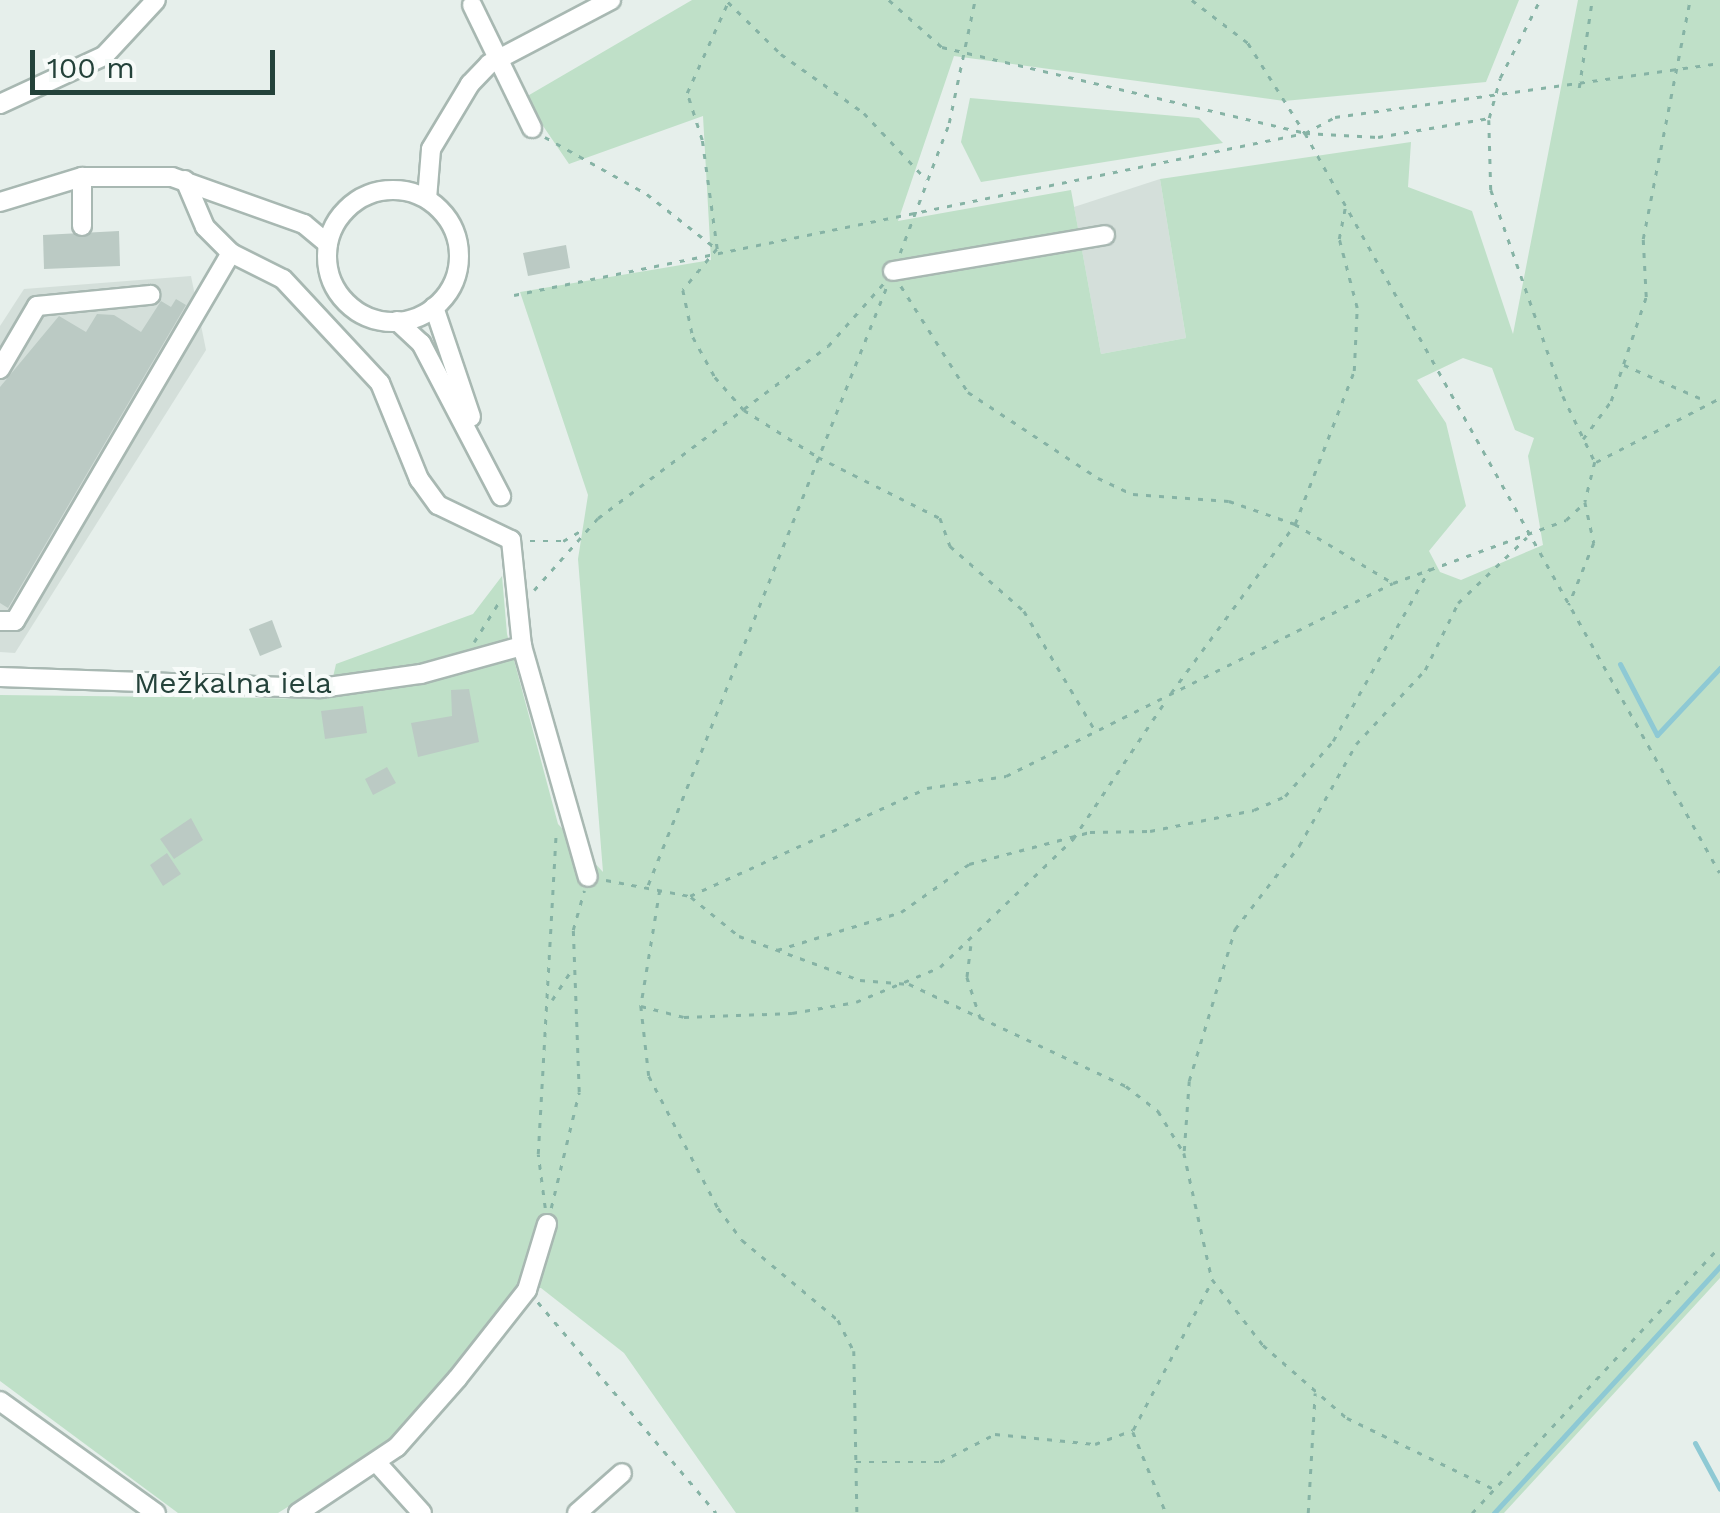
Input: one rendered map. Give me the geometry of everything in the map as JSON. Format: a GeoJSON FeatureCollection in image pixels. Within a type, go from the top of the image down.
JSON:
{"type":"FeatureCollection","features":[{"type":"Feature","properties":{"kind":"street"},"geometry":{"type":"LineString","coordinates":[[0,104],[104,56],[156,0]]}},
{"type":"Feature","properties":{"kind":"street"},"geometry":{"type":"LineString","coordinates":[[427,199],[431,148],[470,84],[489,64],[611,0]]}},
{"type":"Feature","properties":{"kind":"street"},"geometry":{"type":"LineString","coordinates":[[472,5],[532,128]]}},
{"type":"Feature","properties":{"kind":"street"},"geometry":{"type":"LineString","coordinates":[[0,202],[82,177],[185,180],[304,224],[328,244]]}},
{"type":"Feature","properties":{"kind":"street"},"geometry":{"type":"LineString","coordinates":[[82,177],[82,226]]}},
{"type":"Feature","properties":{"kind":"street"},"geometry":{"type":"LineString","coordinates":[[185,180],[205,228],[231,253],[283,279],[380,383],[418,479],[438,504],[510,540],[522,646],[588,877]]}},
{"type":"Feature","properties":{"kind":"street"},"geometry":{"type":"LineString","coordinates":[[397,322],[434,307],[458,260],[452,226],[427,199],[396,190],[367,195],[342,213],[328,244],[338,293],[364,315],[397,322],[421,342],[501,496],[434,307]]}},
{"type":"Feature","properties":{"kind":"street"},"geometry":{"type":"LineString","coordinates":[[893,271],[1105,235]]}},
{"type":"Feature","properties":{"kind":"street"},"geometry":{"type":"LineString","coordinates":[[0,620],[14,621],[231,253]]}},
{"type":"Feature","properties":{"kind":"street"},"geometry":{"type":"LineString","coordinates":[[0,369],[38,306],[150,295]]}},
{"type":"Feature","properties":{"kind":"street","name":"Mežkalna iela"},"geometry":{"type":"LineString","coordinates":[[0,677],[321,688],[460,665],[522,646]]}},
{"type":"Feature","properties":{"kind":"street"},"geometry":{"type":"LineString","coordinates":[[298,1513],[377,1464],[527,1290],[548,1224]]}},
{"type":"Feature","properties":{"kind":"street"},"geometry":{"type":"LineString","coordinates":[[0,1401],[156,1513]]}},
{"type":"Feature","properties":{"kind":"street"},"geometry":{"type":"LineString","coordinates":[[377,1464],[422,1513]]}},
{"type":"Feature","properties":{"kind":"street"},"geometry":{"type":"LineString","coordinates":[[577,1513],[622,1474]]}},
{"type":"Feature","properties":{"kind":"path"},"geometry":{"type":"LineString","coordinates":[[888,0],[942,47],[1156,92],[1305,132],[1378,138],[1489,118]]}},
{"type":"Feature","properties":{"kind":"path"},"geometry":{"type":"LineString","coordinates":[[647,886],[916,213],[966,53],[976,0]]}},
{"type":"Feature","properties":{"kind":"path"},"geometry":{"type":"LineString","coordinates":[[1192,0],[1248,43],[1305,132],[1528,536],[1720,872]]}},
{"type":"Feature","properties":{"kind":"path"},"geometry":{"type":"LineString","coordinates":[[1540,0],[1489,118],[1491,190],[1595,462],[1585,502],[1594,544],[1569,605]]}},
{"type":"Feature","properties":{"kind":"path"},"geometry":{"type":"LineString","coordinates":[[1579,88],[1592,0]]}},
{"type":"Feature","properties":{"kind":"path"},"geometry":{"type":"LineString","coordinates":[[1584,439],[1611,401],[1646,297],[1644,239],[1672,73],[1690,0]]}},
{"type":"Feature","properties":{"kind":"path"},"geometry":{"type":"LineString","coordinates":[[926,180],[864,113],[781,54],[728,2],[686,93],[702,140],[717,249],[682,290],[693,337],[744,410],[818,457],[940,518],[950,546],[1024,611],[1096,732]]}},
{"type":"Feature","properties":{"kind":"path"},"geometry":{"type":"LineString","coordinates":[[514,295],[717,249],[916,213],[1305,132],[1335,118],[1579,88],[1720,63]]}},
{"type":"Feature","properties":{"kind":"path"},"geometry":{"type":"LineString","coordinates":[[532,128],[647,194],[717,249]]}},
{"type":"Feature","properties":{"kind":"path"},"geometry":{"type":"LineString","coordinates":[[642,1006],[684,1017],[792,1013],[909,984],[971,944],[1073,838],[1168,696],[1295,524],[1354,371],[1357,308],[1339,239],[1345,207]]}},
{"type":"Feature","properties":{"kind":"path"},"geometry":{"type":"LineString","coordinates":[[893,271],[968,392],[1098,478],[1133,494],[1229,501],[1295,524],[1393,583]]}},
{"type":"Feature","properties":{"kind":"path"},"geometry":{"type":"LineString","coordinates":[[510,540],[563,540],[590,526],[828,346],[893,271]]}},
{"type":"Feature","properties":{"kind":"path"},"geometry":{"type":"LineString","coordinates":[[1623,364],[1700,398]]}},
{"type":"Feature","properties":{"kind":"path"},"geometry":{"type":"LineString","coordinates":[[1595,462],[1720,398]]}},
{"type":"Feature","properties":{"kind":"path"},"geometry":{"type":"LineString","coordinates":[[1494,1489],[1436,1455],[1386,1442],[1315,1392],[1252,1334],[1212,1279],[1184,1154],[1189,1081],[1235,929],[1299,846],[1356,744],[1425,670],[1458,603],[1528,536],[1585,502]]}},
{"type":"Feature","properties":{"kind":"path"},"geometry":{"type":"LineString","coordinates":[[520,610],[590,526]]}},
{"type":"Feature","properties":{"kind":"path"},"geometry":{"type":"LineString","coordinates":[[690,896],[927,788],[1006,776],[1393,583],[1528,536]]}},
{"type":"Feature","properties":{"kind":"path"},"geometry":{"type":"LineString","coordinates":[[774,951],[901,912],[969,864],[1073,838],[1254,810],[1285,796],[1333,742],[1431,567]]}},
{"type":"Feature","properties":{"kind":"path"},"geometry":{"type":"LineString","coordinates":[[460,665],[516,576]]}},
{"type":"Feature","properties":{"kind":"path"},"geometry":{"type":"LineString","coordinates":[[548,1224],[538,1154],[551,1002],[547,945],[556,826]]}},
{"type":"Feature","properties":{"kind":"path"},"geometry":{"type":"LineString","coordinates":[[548,1224],[579,1092],[572,968],[588,877],[690,896],[740,936],[774,951],[860,980],[909,984],[1126,1086],[1158,1111],[1184,1154]]}},
{"type":"Feature","properties":{"kind":"path"},"geometry":{"type":"LineString","coordinates":[[660,889],[642,1006],[649,1076],[718,1208],[742,1240],[838,1320],[854,1351],[857,1513]]}},
{"type":"Feature","properties":{"kind":"path"},"geometry":{"type":"LineString","coordinates":[[971,944],[967,977],[980,1020]]}},
{"type":"Feature","properties":{"kind":"path"},"geometry":{"type":"LineString","coordinates":[[551,1002],[572,968]]}},
{"type":"Feature","properties":{"kind":"path"},"geometry":{"type":"LineString","coordinates":[[1472,1513],[1720,1246]]}},
{"type":"Feature","properties":{"kind":"path"},"geometry":{"type":"LineString","coordinates":[[854,1462],[940,1462],[994,1434],[1095,1444],[1133,1430],[1212,1279]]}},
{"type":"Feature","properties":{"kind":"path"},"geometry":{"type":"LineString","coordinates":[[527,1290],[716,1513]]}},
{"type":"Feature","properties":{"kind":"path"},"geometry":{"type":"LineString","coordinates":[[1308,1513],[1315,1392]]}},
{"type":"Feature","properties":{"kind":"path"},"geometry":{"type":"LineString","coordinates":[[1133,1430],[1166,1513]]}},
{"type":"Feature","properties":{"kind":"shaded area"},"geometry":{"type":"Polygon","coordinates":[[[1160,179],[1186,338],[1101,354],[1074,207],[1160,179]]]}},
{"type":"Feature","properties":{"kind":"shaded area"},"geometry":{"type":"Polygon","coordinates":[[[191,276],[206,350],[15,653],[0,652],[0,326],[24,289],[191,276]]]}},
{"type":"Feature","properties":{"kind":"green space"},"geometry":{"type":"Polygon","coordinates":[[[692,0],[1519,0],[1486,82],[1284,101],[954,56],[898,221],[1071,190],[1101,354],[1186,338],[1160,179],[1411,142],[1408,187],[1472,211],[1513,334],[1578,0],[1720,0],[1720,1278],[1504,1513],[736,1513],[624,1353],[541,1288],[519,1287],[397,1439],[278,1513],[178,1513],[0,1381],[0,695],[328,699],[336,664],[473,614],[502,576],[507,634],[558,824],[603,872],[578,559],[588,495],[520,292],[711,260],[703,116],[569,164],[524,98],[692,0]],[[1463,358],[1417,380],[1446,423],[1466,506],[1429,551],[1440,572],[1461,580],[1543,545],[1528,456],[1534,438],[1515,430],[1492,368],[1463,358]]]}},
{"type":"Feature","properties":{"kind":"green space"},"geometry":{"type":"Polygon","coordinates":[[[970,98],[1199,118],[1223,143],[981,182],[961,142],[970,98]]]}},
{"type":"Feature","properties":{"kind":"building"},"geometry":{"type":"Polygon","coordinates":[[[119,231],[120,266],[44,269],[43,235],[119,231]]]}},
{"type":"Feature","properties":{"kind":"building"},"geometry":{"type":"Polygon","coordinates":[[[566,245],[570,268],[528,276],[523,253],[566,245]]]}},
{"type":"Feature","properties":{"kind":"building"},"geometry":{"type":"Polygon","coordinates":[[[176,299],[186,305],[8,608],[0,603],[0,387],[59,316],[86,332],[97,314],[114,315],[141,332],[161,301],[171,307],[176,299]]]}},
{"type":"Feature","properties":{"kind":"building"},"geometry":{"type":"Polygon","coordinates":[[[272,620],[282,647],[260,656],[249,629],[272,620]]]}},
{"type":"Feature","properties":{"kind":"building"},"geometry":{"type":"Polygon","coordinates":[[[469,689],[479,742],[418,757],[411,723],[452,716],[451,690],[469,689]]]}},
{"type":"Feature","properties":{"kind":"building"},"geometry":{"type":"Polygon","coordinates":[[[363,706],[367,733],[325,739],[321,711],[363,706]]]}},
{"type":"Feature","properties":{"kind":"building"},"geometry":{"type":"Polygon","coordinates":[[[387,767],[396,783],[373,795],[365,779],[387,767]]]}},
{"type":"Feature","properties":{"kind":"building"},"geometry":{"type":"Polygon","coordinates":[[[191,818],[203,840],[174,859],[160,839],[191,818]]]}},
{"type":"Feature","properties":{"kind":"building"},"geometry":{"type":"Polygon","coordinates":[[[167,853],[181,874],[163,886],[150,865],[167,853]]]}},
{"type":"Feature","properties":{"kind":"waterway"},"geometry":{"type":"LineString","coordinates":[[1620,664],[1657,735],[1720,668]]}},
{"type":"Feature","properties":{"kind":"waterway"},"geometry":{"type":"LineString","coordinates":[[1494,1513],[1720,1266]]}},
{"type":"Feature","properties":{"kind":"waterway"},"geometry":{"type":"LineString","coordinates":[[1695,1443],[1720,1489]]}}]}
